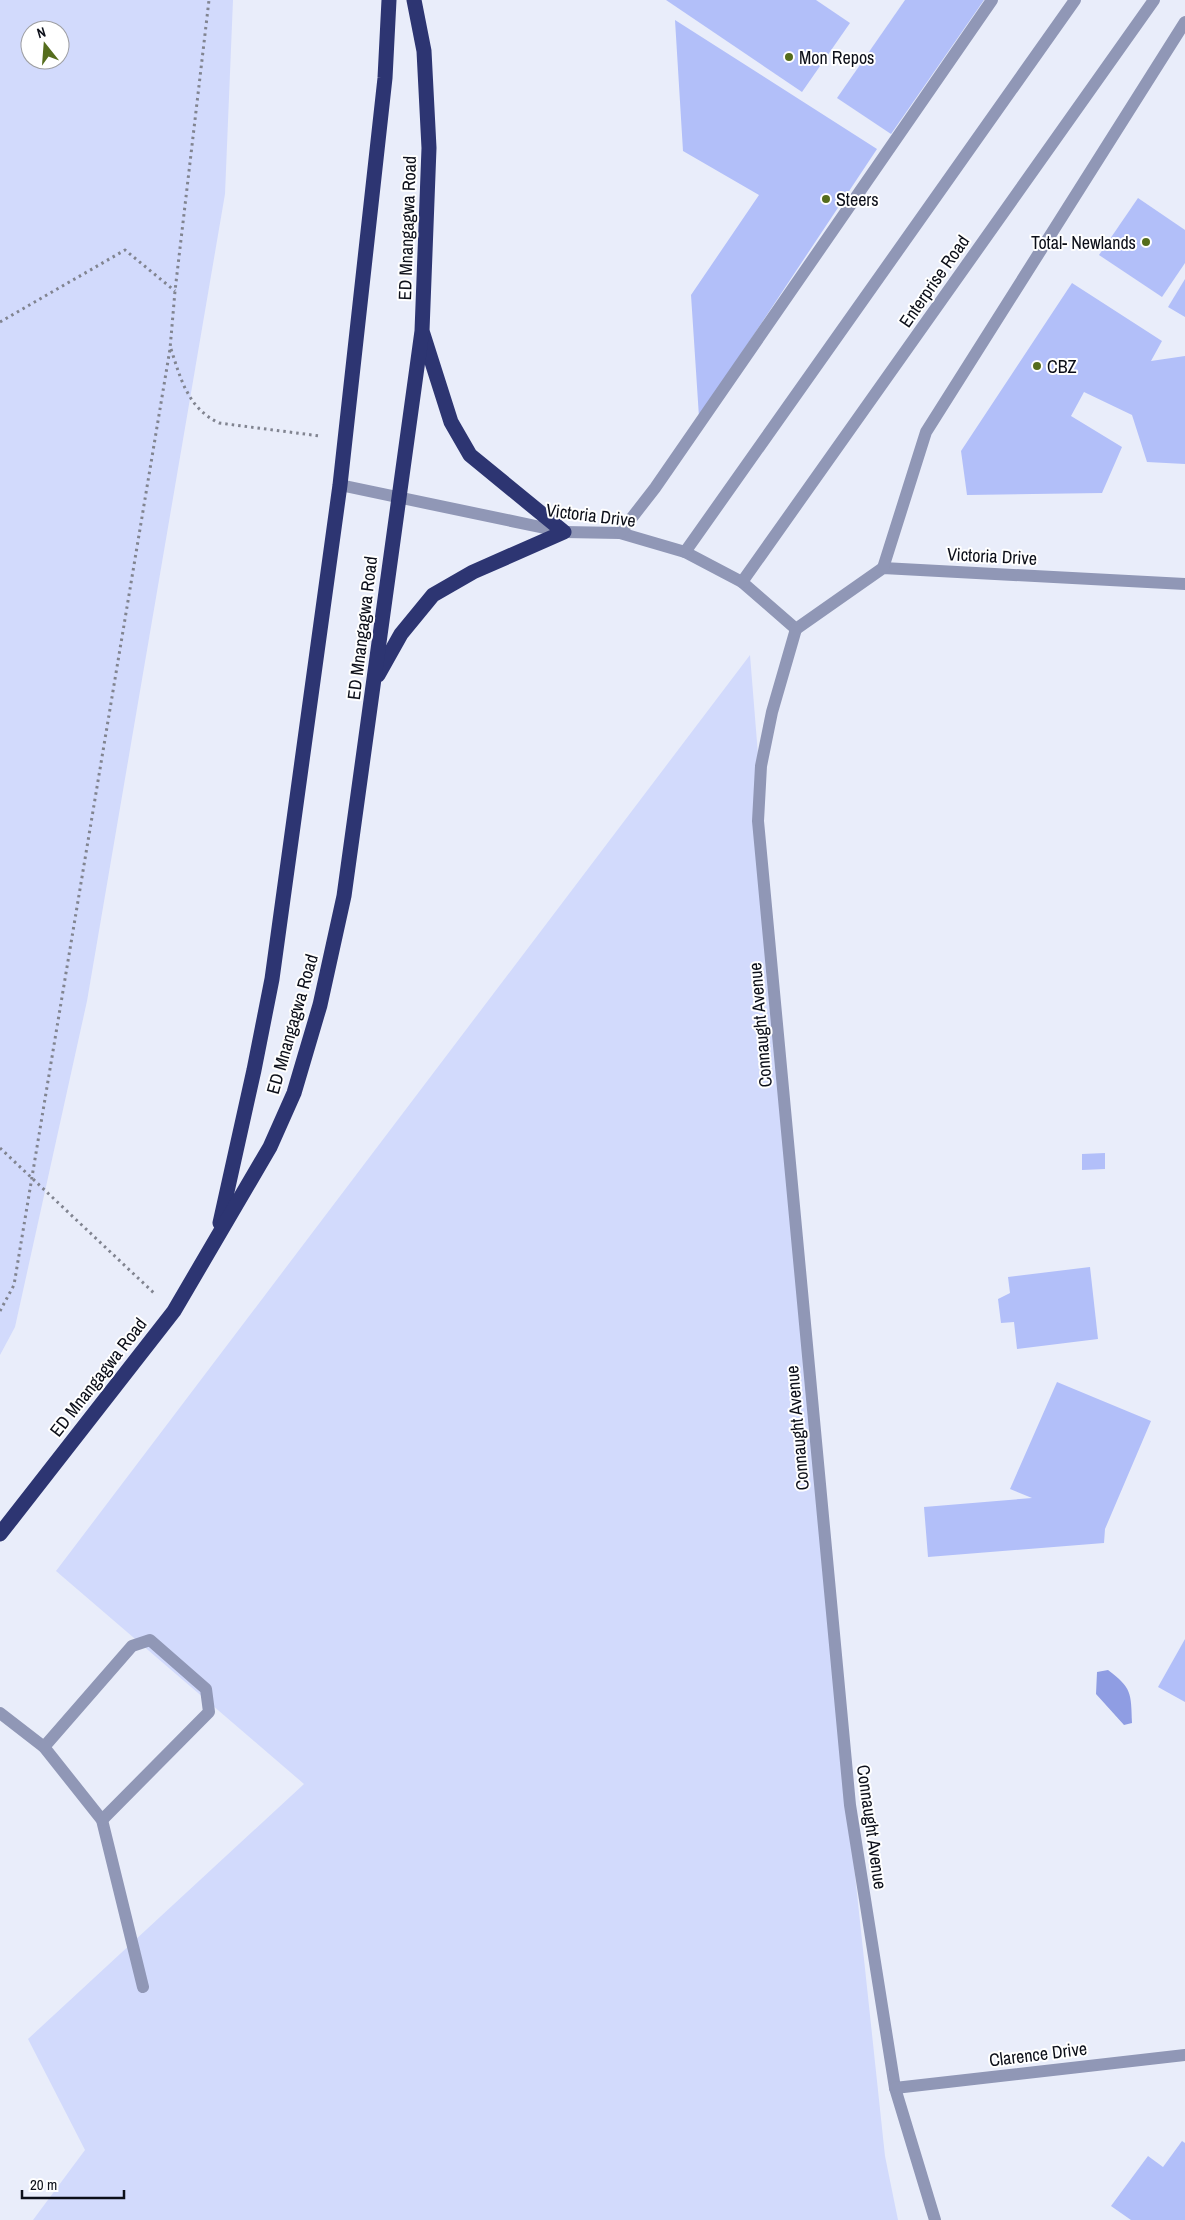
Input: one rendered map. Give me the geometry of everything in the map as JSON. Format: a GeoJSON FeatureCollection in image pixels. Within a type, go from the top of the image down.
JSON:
{"type":"FeatureCollection","features":[{"type":"Feature","properties":{"kind":"highway","name":"ED Mnangagwa Road"},"geometry":{"type":"LineString","coordinates":[[216,1237],[252,1080],[272,979],[340,485],[385,78],[389,0]]}},
{"type":"Feature","properties":{"kind":"highway","name":"ED Mnangagwa Road"},"geometry":{"type":"LineString","coordinates":[[0,1534],[174,1311],[270,1148],[294,1093],[320,1005],[344,896],[422,331],[430,148],[424,51],[414,0]]}},
{"type":"Feature","properties":{"kind":"highway"},"geometry":{"type":"LineString","coordinates":[[375,680],[401,634],[433,595],[473,572],[564,532],[470,455],[451,422],[422,331]]}},
{"type":"Feature","properties":{"kind":"street"},"geometry":{"type":"LineString","coordinates":[[620,533],[655,488],[992,0]]}},
{"type":"Feature","properties":{"kind":"street"},"geometry":{"type":"LineString","coordinates":[[685,552],[1075,0]]}},
{"type":"Feature","properties":{"kind":"street","name":"Enterprise Road"},"geometry":{"type":"LineString","coordinates":[[742,582],[1154,0]]}},
{"type":"Feature","properties":{"kind":"street"},"geometry":{"type":"LineString","coordinates":[[796,629],[883,568],[926,432],[1185,22]]}},
{"type":"Feature","properties":{"kind":"street","name":"Victoria Drive"},"geometry":{"type":"LineString","coordinates":[[340,485],[564,532],[620,533],[685,552],[742,582],[796,629]]}},
{"type":"Feature","properties":{"kind":"street","name":"Victoria Drive"},"geometry":{"type":"LineString","coordinates":[[883,568],[1185,584]]}},
{"type":"Feature","properties":{"kind":"street","name":"Connaught Avenue"},"geometry":{"type":"LineString","coordinates":[[796,629],[772,712],[761,766],[758,821],[850,1805],[895,2088],[935,2220]]}},
{"type":"Feature","properties":{"kind":"street"},"geometry":{"type":"LineString","coordinates":[[44,1747],[132,1646],[150,1640],[206,1689],[209,1712],[102,1820]]}},
{"type":"Feature","properties":{"kind":"street"},"geometry":{"type":"LineString","coordinates":[[0,1712],[44,1747],[102,1820],[143,1987]]}},
{"type":"Feature","properties":{"kind":"street","name":"Clarence Drive"},"geometry":{"type":"LineString","coordinates":[[895,2088],[1185,2055]]}},
{"type":"Feature","properties":{"kind":"path"},"geometry":{"type":"LineString","coordinates":[[0,1311],[14,1285],[170,349],[209,0]]}},
{"type":"Feature","properties":{"kind":"path"},"geometry":{"type":"LineString","coordinates":[[0,322],[125,250],[175,291]]}},
{"type":"Feature","properties":{"kind":"path"},"geometry":{"type":"LineString","coordinates":[[170,349],[194,404],[205,416],[219,423],[345,439]]}},
{"type":"Feature","properties":{"kind":"path"},"geometry":{"type":"LineString","coordinates":[[0,1148],[174,1311]]}},
{"type":"Feature","properties":{"kind":"shaded area"},"geometry":{"type":"Polygon","coordinates":[[[0,0],[233,0],[225,194],[87,1001],[15,1327],[0,1355],[0,0]]]}},
{"type":"Feature","properties":{"kind":"shaded area"},"geometry":{"type":"Polygon","coordinates":[[[750,655],[826,1603],[885,2156],[898,2220],[33,2220],[85,2150],[28,2039],[304,1784],[56,1571],[750,655]]]}},
{"type":"Feature","properties":{"kind":"water"},"geometry":{"type":"Polygon","coordinates":[[[1108,1670],[1122,1682],[1129,1692],[1132,1723],[1124,1725],[1096,1694],[1097,1672],[1108,1670]]]}},
{"type":"Feature","properties":{"kind":"building","name":"Mon Repos"},"geometry":{"type":"Polygon","coordinates":[[[666,0],[816,0],[850,23],[802,92],[666,0]]]}},
{"type":"Feature","properties":{"kind":"building"},"geometry":{"type":"Polygon","coordinates":[[[905,0],[984,0],[891,134],[837,98],[905,0]]]}},
{"type":"Feature","properties":{"kind":"building"},"geometry":{"type":"Polygon","coordinates":[[[675,20],[877,149],[699,417],[691,295],[759,195],[683,151],[675,20]]]}},
{"type":"Feature","properties":{"kind":"building","name":"Total- Newlands"},"geometry":{"type":"Polygon","coordinates":[[[1138,198],[1185,230],[1185,263],[1162,297],[1099,255],[1138,198]]]}},
{"type":"Feature","properties":{"kind":"building"},"geometry":{"type":"Polygon","coordinates":[[[1185,279],[1185,317],[1168,307],[1185,279]]]}},
{"type":"Feature","properties":{"kind":"building"},"geometry":{"type":"Polygon","coordinates":[[[1072,283],[1162,341],[1151,361],[1185,356],[1185,464],[1147,462],[1132,415],[1084,392],[1071,416],[1122,447],[1102,493],[967,495],[961,451],[1072,283]]]}},
{"type":"Feature","properties":{"kind":"building"},"geometry":{"type":"Polygon","coordinates":[[[1105,1153],[1105,1169],[1082,1170],[1082,1154],[1105,1153]]]}},
{"type":"Feature","properties":{"kind":"building"},"geometry":{"type":"Polygon","coordinates":[[[1090,1267],[1098,1339],[1017,1349],[1014,1322],[1001,1323],[998,1299],[1010,1293],[1008,1277],[1090,1267]]]}},
{"type":"Feature","properties":{"kind":"building"},"geometry":{"type":"Polygon","coordinates":[[[1057,1382],[1151,1421],[1105,1529],[1104,1543],[928,1557],[924,1507],[1032,1498],[1010,1489],[1057,1382]]]}},
{"type":"Feature","properties":{"kind":"building"},"geometry":{"type":"Polygon","coordinates":[[[1185,1639],[1185,1702],[1158,1687],[1185,1639]]]}},
{"type":"Feature","properties":{"kind":"building"},"geometry":{"type":"Polygon","coordinates":[[[1182,2141],[1185,2143],[1185,2220],[1131,2220],[1111,2206],[1148,2156],[1163,2167],[1182,2141]]]}},
{"type":"Feature","properties":{"kind":"place","name":"Mon Repos"},"geometry":{"type":"Point","coordinates":[789,57]}},
{"type":"Feature","properties":{"kind":"place","name":"Steers"},"geometry":{"type":"Point","coordinates":[826,199]}},
{"type":"Feature","properties":{"kind":"place","name":"Total- Newlands"},"geometry":{"type":"Point","coordinates":[1146,242]}},
{"type":"Feature","properties":{"kind":"place","name":"CBZ"},"geometry":{"type":"Point","coordinates":[1037,366]}}]}
